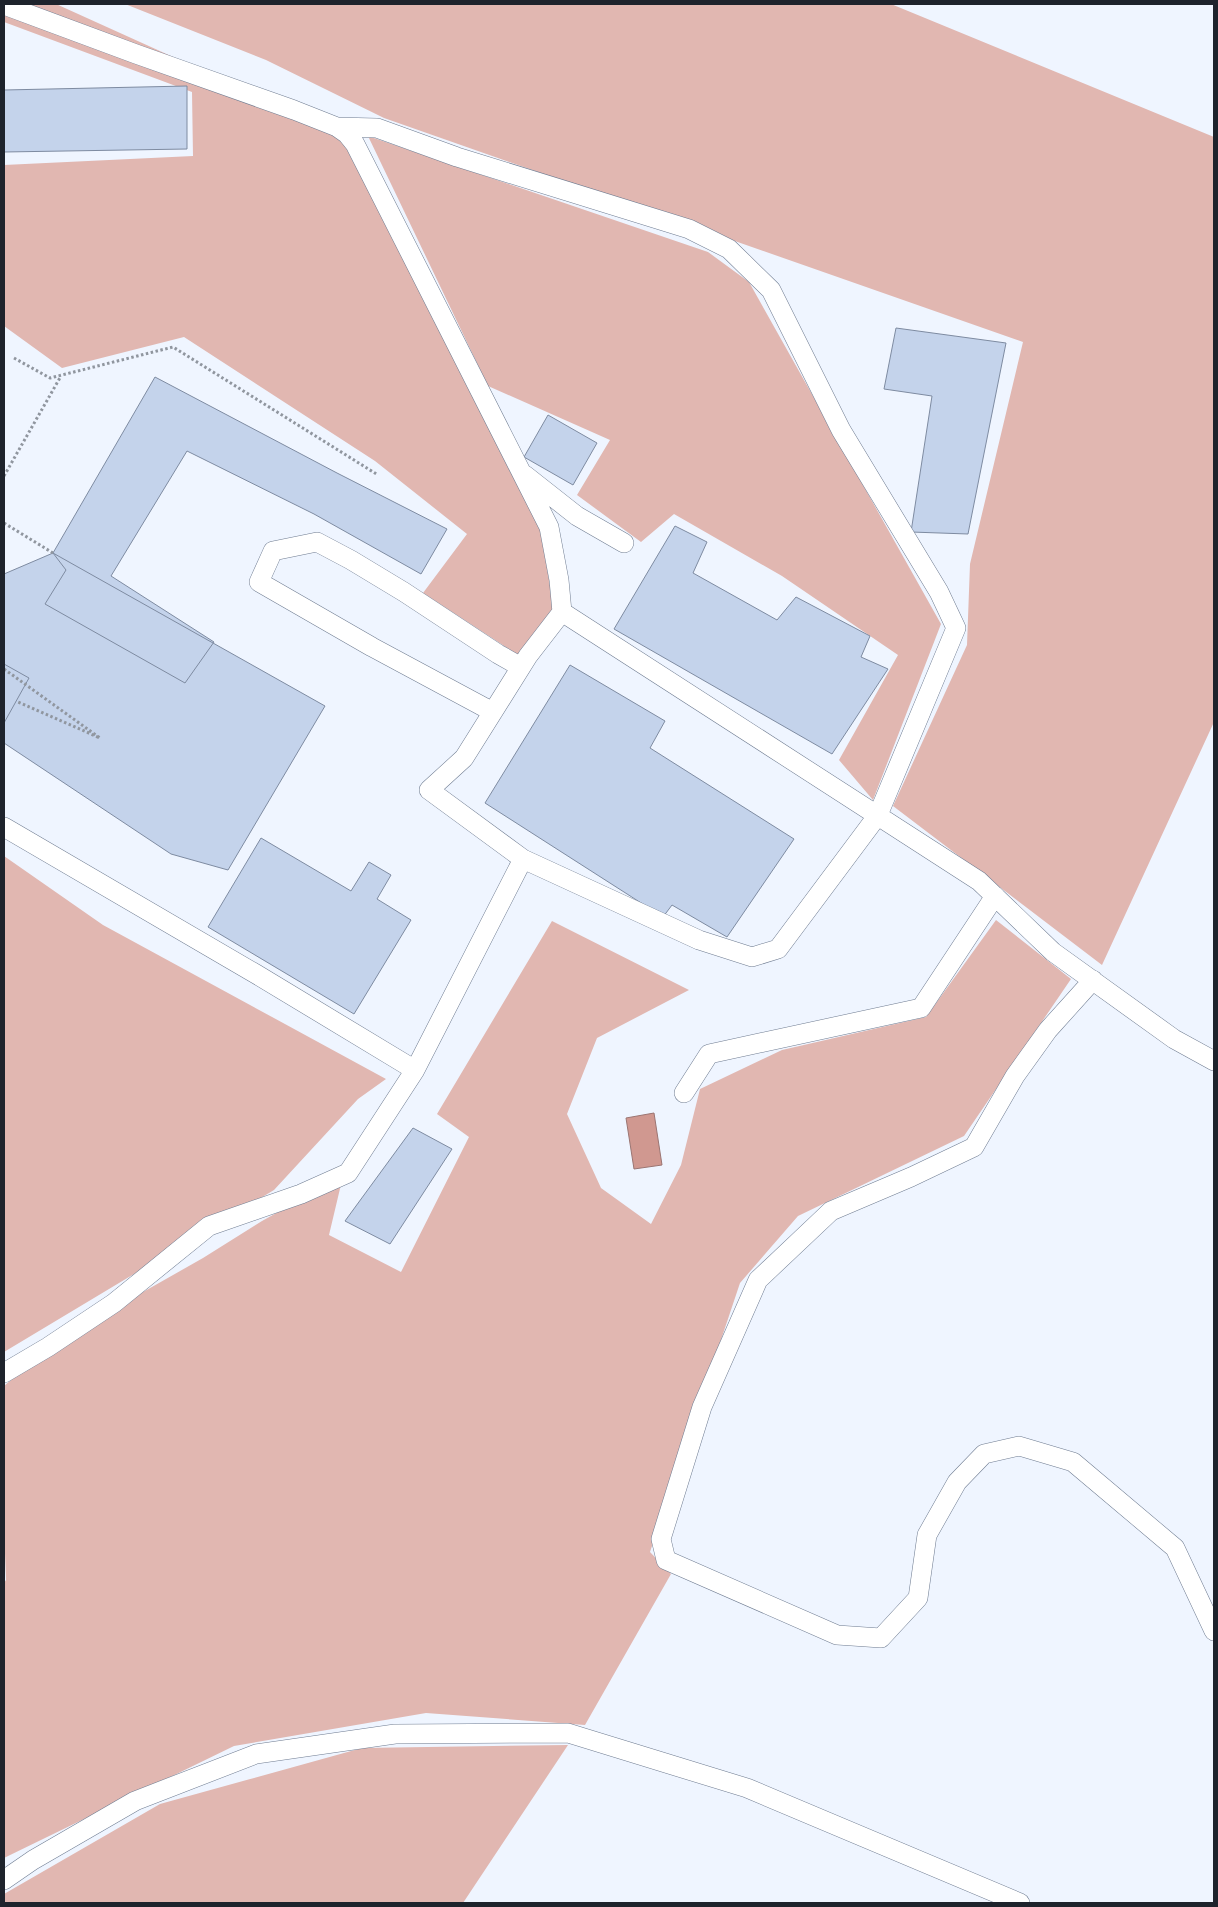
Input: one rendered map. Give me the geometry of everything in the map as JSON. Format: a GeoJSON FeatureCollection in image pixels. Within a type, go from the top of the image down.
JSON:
{"type":"FeatureCollection","features":[{"type":"Feature","properties":{"kind":"lane"},"geometry":{"type":"LineString","coordinates":[[4,4],[136,54],[294,110],[337,127],[347,134],[355,144],[549,527],[559,580],[562,612],[521,667],[464,758],[429,790],[522,859],[700,940],[752,957],[778,949],[878,815],[956,628],[939,592],[841,430],[771,290],[729,250],[688,229],[457,157],[377,128],[337,127]]}},
{"type":"Feature","properties":{"kind":"lane"},"geometry":{"type":"LineString","coordinates":[[520,471],[577,516],[624,543]]}},
{"type":"Feature","properties":{"kind":"lane"},"geometry":{"type":"LineString","coordinates":[[492,712],[372,647],[259,582],[274,551],[317,542],[351,560],[521,667]]}},
{"type":"Feature","properties":{"kind":"lane"},"geometry":{"type":"LineString","coordinates":[[562,612],[979,881],[1053,952],[1174,1039],[1214,1061]]}},
{"type":"Feature","properties":{"kind":"lane"},"geometry":{"type":"LineString","coordinates":[[4,827],[256,974],[415,1070]]}},
{"type":"Feature","properties":{"kind":"lane"},"geometry":{"type":"LineString","coordinates":[[4,1373],[48,1347],[114,1303],[209,1226],[301,1194],[348,1173],[415,1070],[522,859]]}},
{"type":"Feature","properties":{"kind":"lane"},"geometry":{"type":"LineString","coordinates":[[684,1094],[709,1054],[920,1008],[995,896]]}},
{"type":"Feature","properties":{"kind":"lane"},"geometry":{"type":"LineString","coordinates":[[1093,980],[1048,1030],[1015,1076],[974,1148],[832,1210],[758,1280],[702,1407],[661,1539],[666,1560],[837,1635],[881,1638],[918,1598],[927,1535],[957,1482],[984,1454],[1020,1446],[1073,1462],[1175,1548],[1214,1631]]}},
{"type":"Feature","properties":{"kind":"lane"},"geometry":{"type":"LineString","coordinates":[[4,1880],[33,1860],[134,1801],[256,1754],[395,1734],[568,1733],[747,1788],[1020,1903]]}},
{"type":"Feature","properties":{"kind":"path"},"geometry":{"type":"LineString","coordinates":[[14,358],[50,378],[173,347],[378,475]]}},
{"type":"Feature","properties":{"kind":"path"},"geometry":{"type":"LineString","coordinates":[[4,476],[61,376]]}},
{"type":"Feature","properties":{"kind":"path"},"geometry":{"type":"LineString","coordinates":[[4,523],[53,552]]}},
{"type":"Feature","properties":{"kind":"path"},"geometry":{"type":"LineString","coordinates":[[4,669],[100,738],[16,701]]}},
{"type":"Feature","properties":{"kind":"shaded area"},"geometry":{"type":"Polygon","coordinates":[[[4,4],[56,4],[339,132],[541,532],[554,609],[518,655],[423,593],[467,534],[375,461],[184,337],[62,368],[4,326],[4,165],[193,156],[192,92],[4,22],[4,4]]]}},
{"type":"Feature","properties":{"kind":"shaded area"},"geometry":{"type":"Polygon","coordinates":[[[125,4],[891,4],[1214,137],[1214,722],[1102,965],[893,806],[967,645],[970,564],[1023,342],[384,118],[266,60],[125,4]]]}},
{"type":"Feature","properties":{"kind":"shaded area"},"geometry":{"type":"Polygon","coordinates":[[[368,136],[708,252],[749,282],[941,624],[873,800],[839,760],[898,655],[782,576],[674,514],[641,542],[577,495],[610,440],[488,386],[368,136]]]}},
{"type":"Feature","properties":{"kind":"shaded area"},"geometry":{"type":"Polygon","coordinates":[[[4,856],[103,925],[386,1079],[358,1099],[274,1190],[4,1352],[4,856]]]}},
{"type":"Feature","properties":{"kind":"shaded area"},"geometry":{"type":"Polygon","coordinates":[[[996,920],[1071,979],[964,1136],[798,1216],[740,1283],[650,1552],[671,1574],[585,1725],[426,1713],[234,1746],[4,1858],[4,1583],[6,1580],[4,1386],[55,1342],[343,1176],[329,1235],[401,1272],[469,1137],[437,1114],[552,921],[689,990],[597,1038],[567,1114],[601,1188],[651,1224],[681,1165],[700,1089],[782,1050],[926,1017],[996,920]]]}},
{"type":"Feature","properties":{"kind":"shaded area"},"geometry":{"type":"Polygon","coordinates":[[[654,1113],[662,1165],[634,1169],[626,1118],[654,1113]]]}},
{"type":"Feature","properties":{"kind":"shaded area"},"geometry":{"type":"Polygon","coordinates":[[[568,1745],[463,1903],[4,1903],[4,1894],[160,1804],[362,1748],[568,1745]]]}},
{"type":"Feature","properties":{"kind":"building"},"geometry":{"type":"Polygon","coordinates":[[[187,86],[187,149],[4,152],[4,90],[187,86]]]}},
{"type":"Feature","properties":{"kind":"building"},"geometry":{"type":"Polygon","coordinates":[[[896,328],[1006,343],[968,534],[911,532],[932,396],[884,389],[896,328]]]}},
{"type":"Feature","properties":{"kind":"building"},"geometry":{"type":"Polygon","coordinates":[[[155,377],[447,529],[421,574],[314,514],[187,451],[111,576],[214,642],[185,683],[45,604],[66,570],[53,553],[155,377]]]}},
{"type":"Feature","properties":{"kind":"building"},"geometry":{"type":"Polygon","coordinates":[[[548,415],[597,443],[573,485],[524,457],[548,415]]]}},
{"type":"Feature","properties":{"kind":"building"},"geometry":{"type":"Polygon","coordinates":[[[675,526],[707,542],[693,573],[777,620],[796,597],[870,636],[861,657],[888,669],[832,754],[614,629],[675,526]]]}},
{"type":"Feature","properties":{"kind":"building"},"geometry":{"type":"Polygon","coordinates":[[[53,553],[325,706],[228,870],[171,854],[4,743],[4,574],[53,553]]]}},
{"type":"Feature","properties":{"kind":"building"},"geometry":{"type":"Polygon","coordinates":[[[4,664],[29,678],[4,723],[4,664]]]}},
{"type":"Feature","properties":{"kind":"building"},"geometry":{"type":"Polygon","coordinates":[[[570,665],[665,721],[650,748],[794,839],[727,937],[672,905],[663,917],[485,803],[570,665]]]}},
{"type":"Feature","properties":{"kind":"building"},"geometry":{"type":"Polygon","coordinates":[[[261,838],[351,891],[369,862],[391,875],[377,899],[411,920],[354,1014],[208,927],[261,838]]]}},
{"type":"Feature","properties":{"kind":"building"},"geometry":{"type":"Polygon","coordinates":[[[413,1128],[452,1149],[390,1244],[345,1221],[413,1128]]]}}]}
